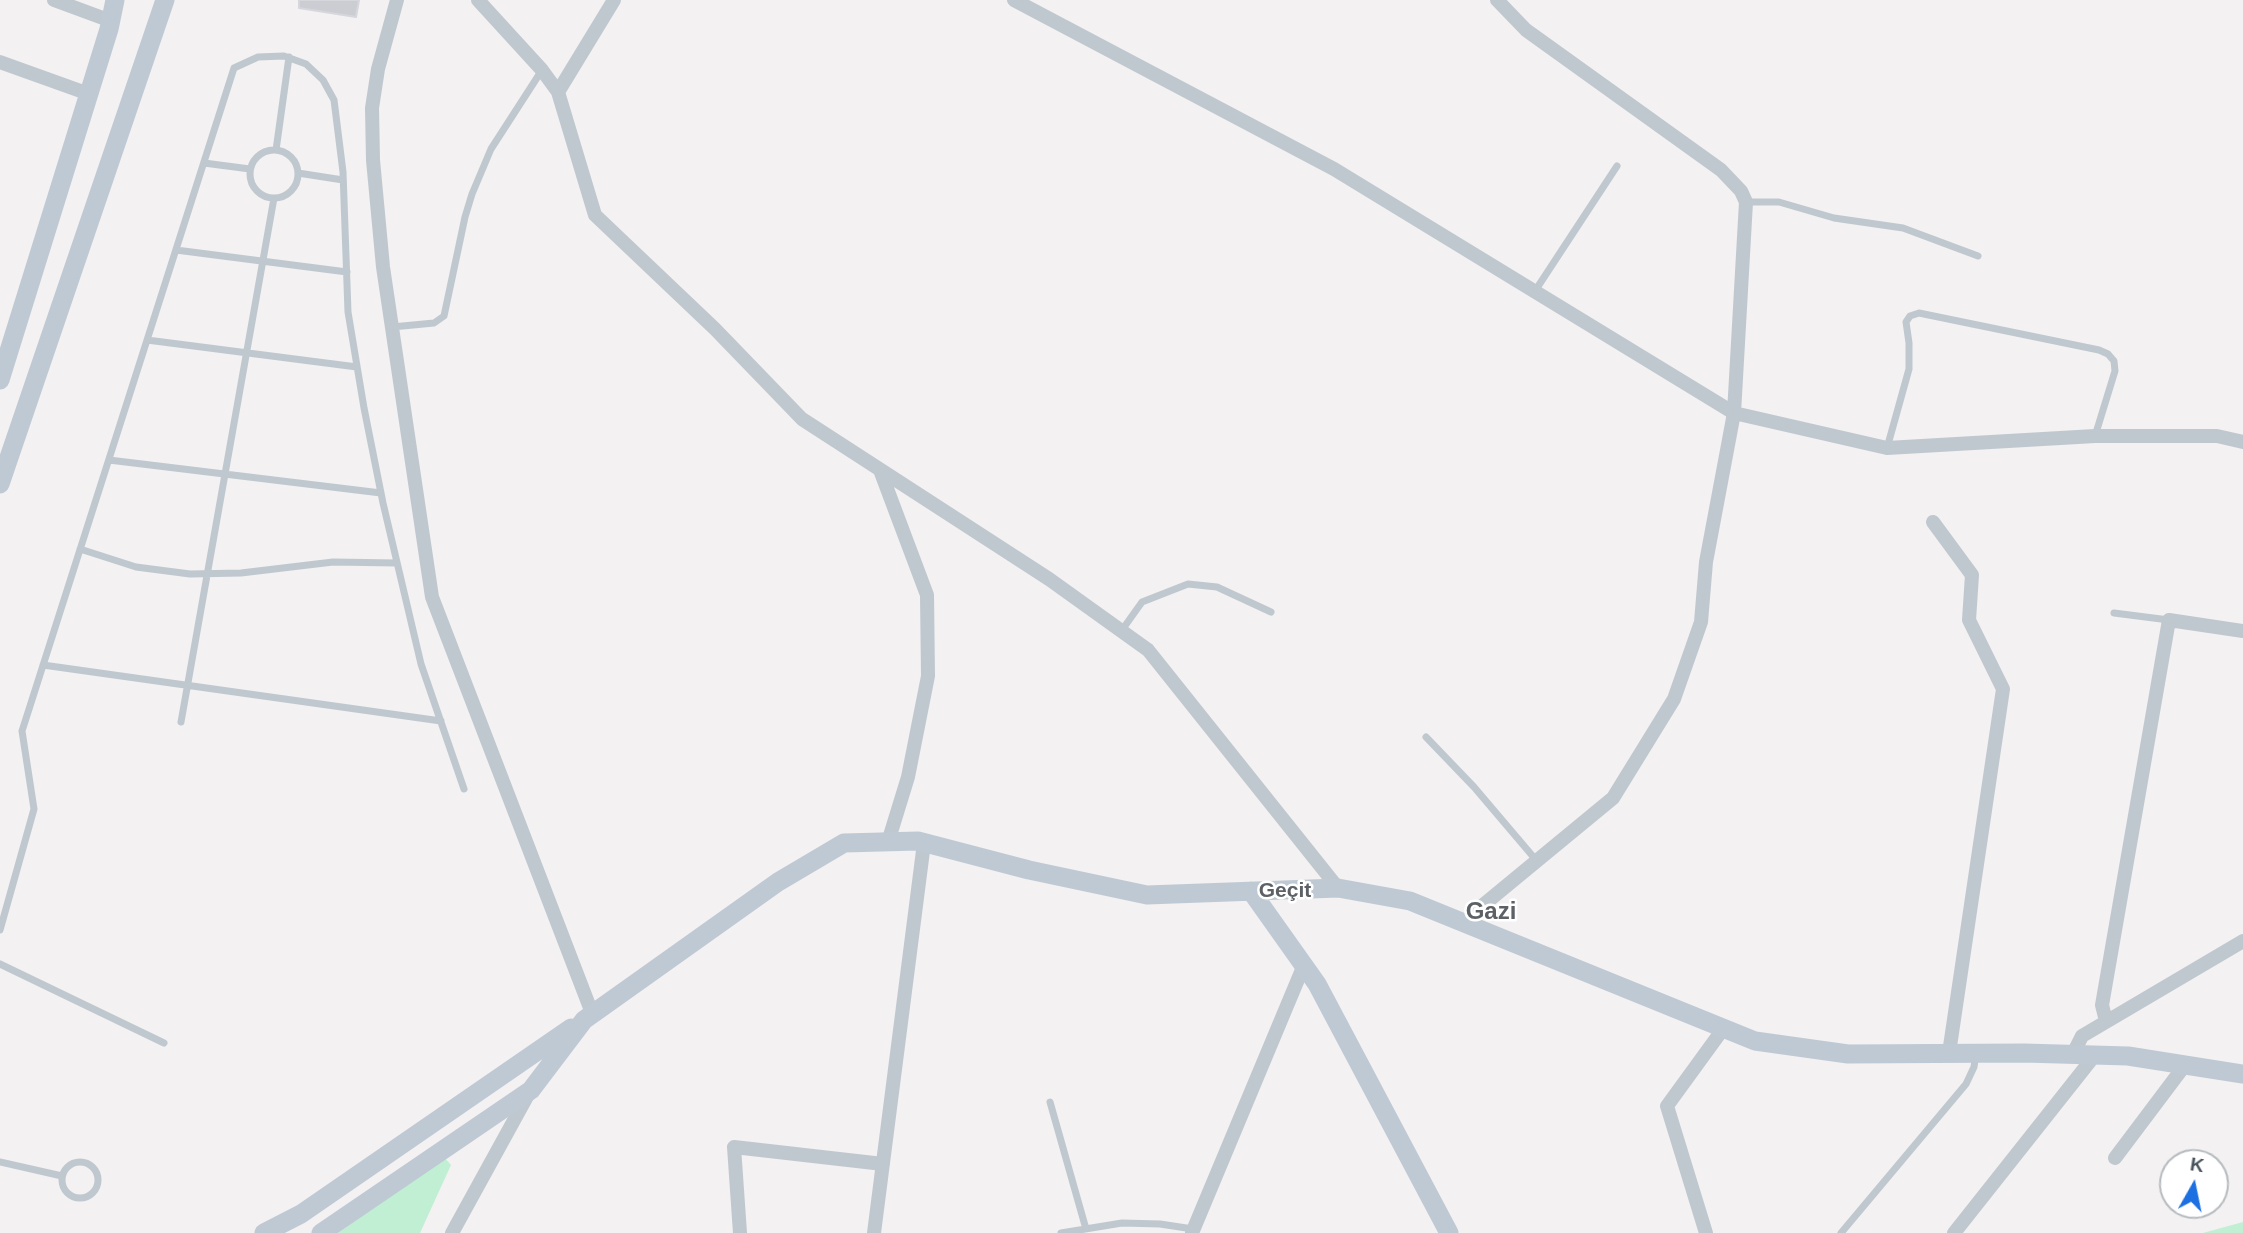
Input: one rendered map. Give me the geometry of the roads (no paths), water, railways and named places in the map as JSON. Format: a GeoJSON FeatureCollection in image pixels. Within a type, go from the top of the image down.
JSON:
{"type":"FeatureCollection","features":[{"type":"Feature","properties":{"kind":"street"},"geometry":{"type":"LineString","coordinates":[[54,0],[111,21]]}},
{"type":"Feature","properties":{"kind":"street"},"geometry":{"type":"LineString","coordinates":[[0,380],[89,94],[115,0]]}},
{"type":"Feature","properties":{"kind":"street"},"geometry":{"type":"LineString","coordinates":[[0,484],[165,0]]}},
{"type":"Feature","properties":{"kind":"street"},"geometry":{"type":"LineString","coordinates":[[397,0],[378,69],[372,108],[377,219],[432,597],[588,1016]]}},
{"type":"Feature","properties":{"kind":"street"},"geometry":{"type":"LineString","coordinates":[[478,0],[542,70],[558,92],[595,215],[715,329],[802,419],[1049,579],[1148,650],[1338,888]]}},
{"type":"Feature","properties":{"kind":"street"},"geometry":{"type":"LineString","coordinates":[[558,92],[614,0]]}},
{"type":"Feature","properties":{"kind":"street"},"geometry":{"type":"LineString","coordinates":[[1014,0],[1334,169],[1734,413],[1887,448],[2095,436],[2217,436],[2243,442]]}},
{"type":"Feature","properties":{"kind":"street"},"geometry":{"type":"LineString","coordinates":[[1469,924],[1482,906],[1614,798],[1674,699],[1701,622],[1706,562],[1734,413],[1746,202],[1741,191],[1721,170],[1526,30],[1497,0]]}},
{"type":"Feature","properties":{"kind":"street"},"geometry":{"type":"LineString","coordinates":[[0,62],[89,94]]}},
{"type":"Feature","properties":{"kind":"street"},"geometry":{"type":"LineString","coordinates":[[880,470],[927,595],[928,676],[908,777],[888,842]]}},
{"type":"Feature","properties":{"kind":"street"},"geometry":{"type":"LineString","coordinates":[[1933,522],[1972,575],[1969,620],[2003,689],[1949,1053]]}},
{"type":"Feature","properties":{"kind":"street"},"geometry":{"type":"LineString","coordinates":[[2106,1021],[2102,1005],[2169,620],[2243,631]]}},
{"type":"Feature","properties":{"kind":"street"},"geometry":{"type":"LineString","coordinates":[[264,1233],[301,1214],[778,882],[844,843],[924,843],[1029,870],[1147,895],[1338,888],[1410,901],[1755,1041],[1848,1054],[2129,1056],[2243,1074]]}},
{"type":"Feature","properties":{"kind":"street"},"geometry":{"type":"LineString","coordinates":[[874,1233],[924,843]]}},
{"type":"Feature","properties":{"kind":"street"},"geometry":{"type":"LineString","coordinates":[[1251,891],[1317,984],[1449,1233]]}},
{"type":"Feature","properties":{"kind":"street"},"geometry":{"type":"LineString","coordinates":[[2073,1054],[2082,1036],[2243,941]]}},
{"type":"Feature","properties":{"kind":"street"},"geometry":{"type":"LineString","coordinates":[[1193,1231],[1304,965]]}},
{"type":"Feature","properties":{"kind":"street"},"geometry":{"type":"LineString","coordinates":[[452,1233],[531,1090],[588,1016]]}},
{"type":"Feature","properties":{"kind":"street"},"geometry":{"type":"LineString","coordinates":[[1706,1233],[1667,1106],[1723,1029]]}},
{"type":"Feature","properties":{"kind":"street"},"geometry":{"type":"LineString","coordinates":[[1954,1233],[2095,1055]]}},
{"type":"Feature","properties":{"kind":"street"},"geometry":{"type":"LineString","coordinates":[[2116,1158],[2185,1065]]}},
{"type":"Feature","properties":{"kind":"street"},"geometry":{"type":"LineString","coordinates":[[321,1233],[531,1090]]}},
{"type":"Feature","properties":{"kind":"street"},"geometry":{"type":"LineString","coordinates":[[740,1233],[734,1147],[883,1164]]}},
{"type":"Feature","properties":{"kind":"lane"},"geometry":{"type":"LineString","coordinates":[[0,930],[34,809],[22,731],[234,68],[258,57],[289,57],[315,71],[330,89],[334,100],[343,180],[348,312],[357,367],[381,493],[421,664],[464,789]]}},
{"type":"Feature","properties":{"kind":"lane"},"geometry":{"type":"LineString","coordinates":[[276,150],[289,57]]}},
{"type":"Feature","properties":{"kind":"lane"},"geometry":{"type":"LineString","coordinates":[[392,327],[435,323],[444,316],[472,194],[491,149],[542,70]]}},
{"type":"Feature","properties":{"kind":"lane"},"geometry":{"type":"LineString","coordinates":[[276,150],[283,151],[294,160],[298,181],[288,194],[267,198],[255,190],[249,176],[250,169],[252,162],[262,152],[276,150]]}},
{"type":"Feature","properties":{"kind":"lane"},"geometry":{"type":"LineString","coordinates":[[204,163],[250,169]]}},
{"type":"Feature","properties":{"kind":"lane"},"geometry":{"type":"LineString","coordinates":[[1535,290],[1617,166]]}},
{"type":"Feature","properties":{"kind":"lane"},"geometry":{"type":"LineString","coordinates":[[298,173],[343,180]]}},
{"type":"Feature","properties":{"kind":"lane"},"geometry":{"type":"LineString","coordinates":[[181,722],[274,198]]}},
{"type":"Feature","properties":{"kind":"lane"},"geometry":{"type":"LineString","coordinates":[[1746,202],[1779,202],[1834,218],[1903,228],[1978,256]]}},
{"type":"Feature","properties":{"kind":"lane"},"geometry":{"type":"LineString","coordinates":[[176,250],[347,272]]}},
{"type":"Feature","properties":{"kind":"lane"},"geometry":{"type":"LineString","coordinates":[[1887,448],[1909,369],[1906,322],[1910,316],[1919,313],[2108,354],[2114,361],[2115,371],[2095,436]]}},
{"type":"Feature","properties":{"kind":"lane"},"geometry":{"type":"LineString","coordinates":[[147,340],[357,367]]}},
{"type":"Feature","properties":{"kind":"lane"},"geometry":{"type":"LineString","coordinates":[[109,460],[381,493]]}},
{"type":"Feature","properties":{"kind":"lane"},"geometry":{"type":"LineString","coordinates":[[80,549],[136,567],[165,572],[208,574],[241,573],[333,562],[397,563]]}},
{"type":"Feature","properties":{"kind":"lane"},"geometry":{"type":"LineString","coordinates":[[1121,631],[1142,602],[1188,584],[1217,587],[1271,612]]}},
{"type":"Feature","properties":{"kind":"lane"},"geometry":{"type":"LineString","coordinates":[[2115,613],[2169,620]]}},
{"type":"Feature","properties":{"kind":"lane"},"geometry":{"type":"LineString","coordinates":[[43,664],[441,721]]}},
{"type":"Feature","properties":{"kind":"lane"},"geometry":{"type":"LineString","coordinates":[[1426,737],[1474,786],[1537,861]]}},
{"type":"Feature","properties":{"kind":"lane"},"geometry":{"type":"LineString","coordinates":[[0,964],[164,1043]]}},
{"type":"Feature","properties":{"kind":"lane"},"geometry":{"type":"LineString","coordinates":[[1841,1233],[1966,1084],[1974,1067],[1976,1053]]}},
{"type":"Feature","properties":{"kind":"lane"},"geometry":{"type":"LineString","coordinates":[[1050,1102],[1086,1228]]}},
{"type":"Feature","properties":{"kind":"lane"},"geometry":{"type":"LineString","coordinates":[[0,1162],[61,1176]]}},
{"type":"Feature","properties":{"kind":"lane"},"geometry":{"type":"LineString","coordinates":[[84,1162],[97,1173],[97,1185],[94,1192],[79,1199],[65,1191],[61,1176],[70,1164],[84,1162]]}},
{"type":"Feature","properties":{"kind":"lane"},"geometry":{"type":"LineString","coordinates":[[1061,1233],[1122,1223],[1160,1224],[1193,1231]]}},
{"type":"Feature","properties":{"kind":"district","name":"Geçit"},"geometry":{"type":"Point","coordinates":[1285,891]}},
{"type":"Feature","properties":{"kind":"district","name":"Gazi"},"geometry":{"type":"Point","coordinates":[1491,912]}}]}
